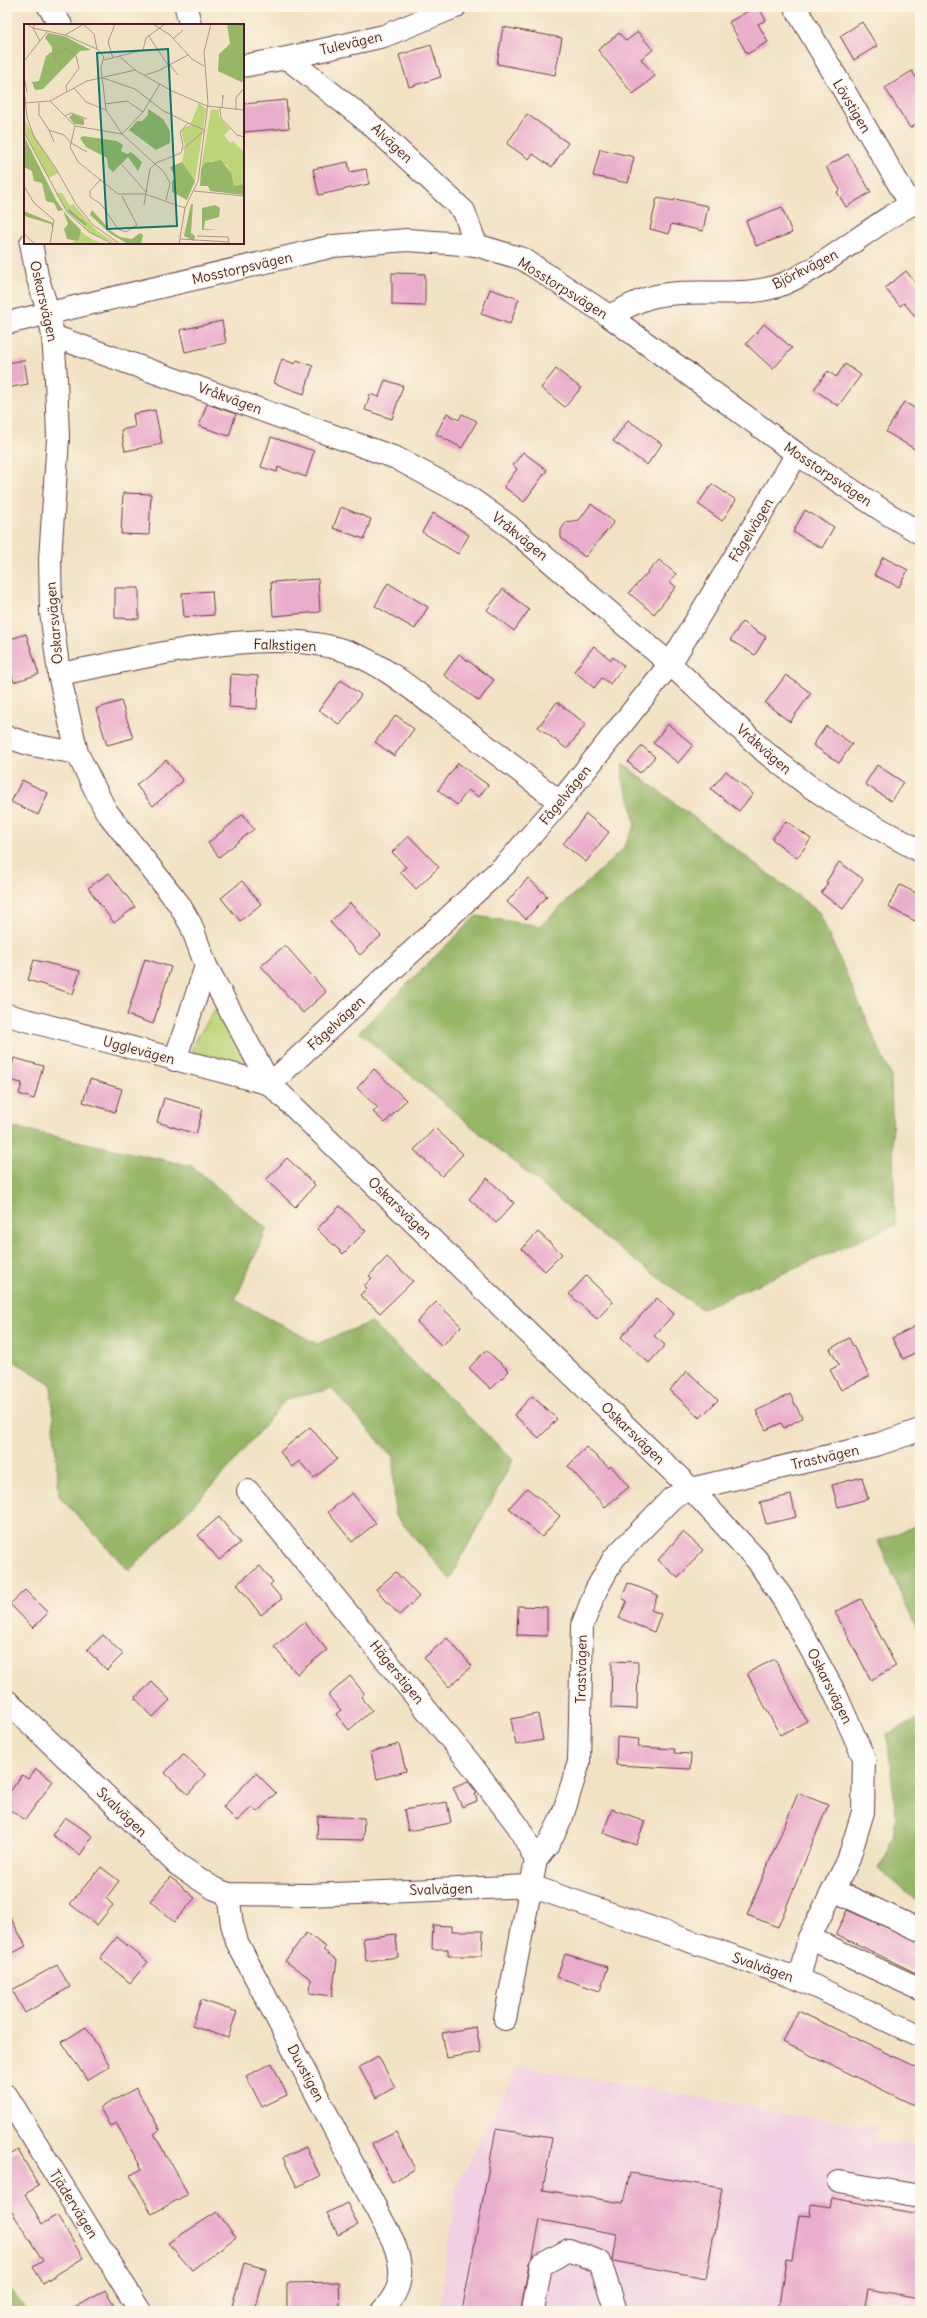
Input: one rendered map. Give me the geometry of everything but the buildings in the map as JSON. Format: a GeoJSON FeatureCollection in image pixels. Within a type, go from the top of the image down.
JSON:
{"type":"FeatureCollection","features":[{"type":"Feature","properties":{"kind":"street"},"geometry":{"type":"LineString","coordinates":[[49,7],[60,24]]}},
{"type":"Feature","properties":{"kind":"street"},"geometry":{"type":"LineString","coordinates":[[186,7],[190,24]]}},
{"type":"Feature","properties":{"kind":"street","name":"Tulevägen"},"geometry":{"type":"LineString","coordinates":[[244,66],[287,58],[384,36],[455,7]]}},
{"type":"Feature","properties":{"kind":"street","name":"Lövstigen"},"geometry":{"type":"LineString","coordinates":[[795,7],[842,92],[915,203]]}},
{"type":"Feature","properties":{"kind":"street","name":"Alvägen"},"geometry":{"type":"LineString","coordinates":[[287,58],[368,122],[464,211],[476,245]]}},
{"type":"Feature","properties":{"kind":"street","name":"Björkvägen"},"geometry":{"type":"LineString","coordinates":[[609,316],[634,304],[656,296],[763,290],[782,284],[828,260],[915,203]]}},
{"type":"Feature","properties":{"kind":"street","name":"Mosstorpsvägen"},"geometry":{"type":"LineString","coordinates":[[7,323],[334,246],[407,240],[476,245],[523,259],[609,316],[797,454],[888,514],[920,533]]}},
{"type":"Feature","properties":{"kind":"street","name":"Oskarsvägen"},"geometry":{"type":"LineString","coordinates":[[31,244],[37,276],[54,336],[58,439],[50,559],[51,612],[59,674],[77,753],[106,811],[179,904],[191,925],[206,966],[270,1084],[691,1489],[757,1560],[785,1602],[836,1695],[864,1758],[863,1812],[848,1861],[810,1938],[799,1979]]}},
{"type":"Feature","properties":{"kind":"street","name":"Vråkvägen"},"geometry":{"type":"LineString","coordinates":[[54,336],[388,456],[431,475],[468,496],[509,526],[670,664],[765,752],[809,786],[854,816],[920,851]]}},
{"type":"Feature","properties":{"kind":"street","name":"Fågelvägen"},"geometry":{"type":"LineString","coordinates":[[270,1084],[508,862],[560,802],[670,664],[797,454]]}},
{"type":"Feature","properties":{"kind":"street","name":"Falkstigen"},"geometry":{"type":"LineString","coordinates":[[59,674],[210,646],[296,642],[338,649],[370,662],[408,687],[560,802]]}},
{"type":"Feature","properties":{"kind":"street"},"geometry":{"type":"LineString","coordinates":[[7,737],[32,745],[77,753]]}},
{"type":"Feature","properties":{"kind":"street"},"geometry":{"type":"LineString","coordinates":[[175,1060],[206,966]]}},
{"type":"Feature","properties":{"kind":"street","name":"Ugglevägen"},"geometry":{"type":"LineString","coordinates":[[7,1015],[270,1084]]}},
{"type":"Feature","properties":{"kind":"street","name":"Trastvägen"},"geometry":{"type":"LineString","coordinates":[[505,2019],[536,1860],[548,1845],[562,1817],[579,1762],[582,1626],[596,1590],[614,1558],[672,1498],[691,1489],[880,1444],[920,1430]]}},
{"type":"Feature","properties":{"kind":"street","name":"Hägerstigen"},"geometry":{"type":"LineString","coordinates":[[248,1491],[470,1763],[518,1826],[536,1860]]}},
{"type":"Feature","properties":{"kind":"street","name":"Svalvägen"},"geometry":{"type":"LineString","coordinates":[[7,1701],[178,1865],[213,1888],[228,1894],[307,1895],[531,1886],[799,1979],[920,2036]]}},
{"type":"Feature","properties":{"kind":"street"},"geometry":{"type":"LineString","coordinates":[[833,1890],[920,1930]]}},
{"type":"Feature","properties":{"kind":"street","name":"Duvstigen"},"geometry":{"type":"LineString","coordinates":[[228,1894],[232,1924],[237,1942],[396,2248],[400,2260],[400,2277],[397,2290],[382,2311]]}},
{"type":"Feature","properties":{"kind":"street"},"geometry":{"type":"LineString","coordinates":[[810,1938],[920,1989]]}},
{"type":"Feature","properties":{"kind":"street","name":"Tjädervägen"},"geometry":{"type":"LineString","coordinates":[[7,2096],[140,2311]]}},
{"type":"Feature","properties":{"kind":"street"},"geometry":{"type":"LineString","coordinates":[[840,2182],[920,2196]]}},
{"type":"Feature","properties":{"kind":"street"},"geometry":{"type":"LineString","coordinates":[[533,2311],[541,2265],[568,2250],[600,2262],[616,2311]]}},
{"type":"Feature","properties":{"kind":"shaded area"},"geometry":{"type":"Polygon","coordinates":[[[518,2066],[826,2120],[878,2126],[874,2139],[920,2145],[920,2311],[439,2311],[456,2187],[518,2066]]]}},
{"type":"Feature","properties":{"kind":"green space"},"geometry":{"type":"Polygon","coordinates":[[[623,764],[819,912],[891,1076],[895,1225],[701,1309],[605,1238],[359,1032],[476,916],[540,926],[622,850],[635,826],[632,807],[622,780],[623,764]]]}},
{"type":"Feature","properties":{"kind":"green space"},"geometry":{"type":"Polygon","coordinates":[[[217,1006],[249,1064],[194,1053],[192,1047],[217,1006]]]}},
{"type":"Feature","properties":{"kind":"green space"},"geometry":{"type":"Polygon","coordinates":[[[7,1126],[192,1166],[267,1229],[235,1300],[317,1344],[371,1322],[513,1460],[450,1579],[395,1515],[393,1457],[332,1389],[286,1399],[228,1469],[129,1571],[59,1496],[51,1384],[7,1357],[7,1126]]]}},
{"type":"Feature","properties":{"kind":"green space"},"geometry":{"type":"Polygon","coordinates":[[[920,1524],[920,1637],[878,1541],[920,1524]]]}},
{"type":"Feature","properties":{"kind":"green space"},"geometry":{"type":"Polygon","coordinates":[[[920,1718],[920,1903],[879,1869],[893,1837],[896,1816],[887,1734],[920,1718]]]}},
{"type":"Feature","properties":{"kind":"green space"},"geometry":{"type":"Polygon","coordinates":[[[7,2286],[27,2311],[7,2311],[7,2286]]]}}]}
